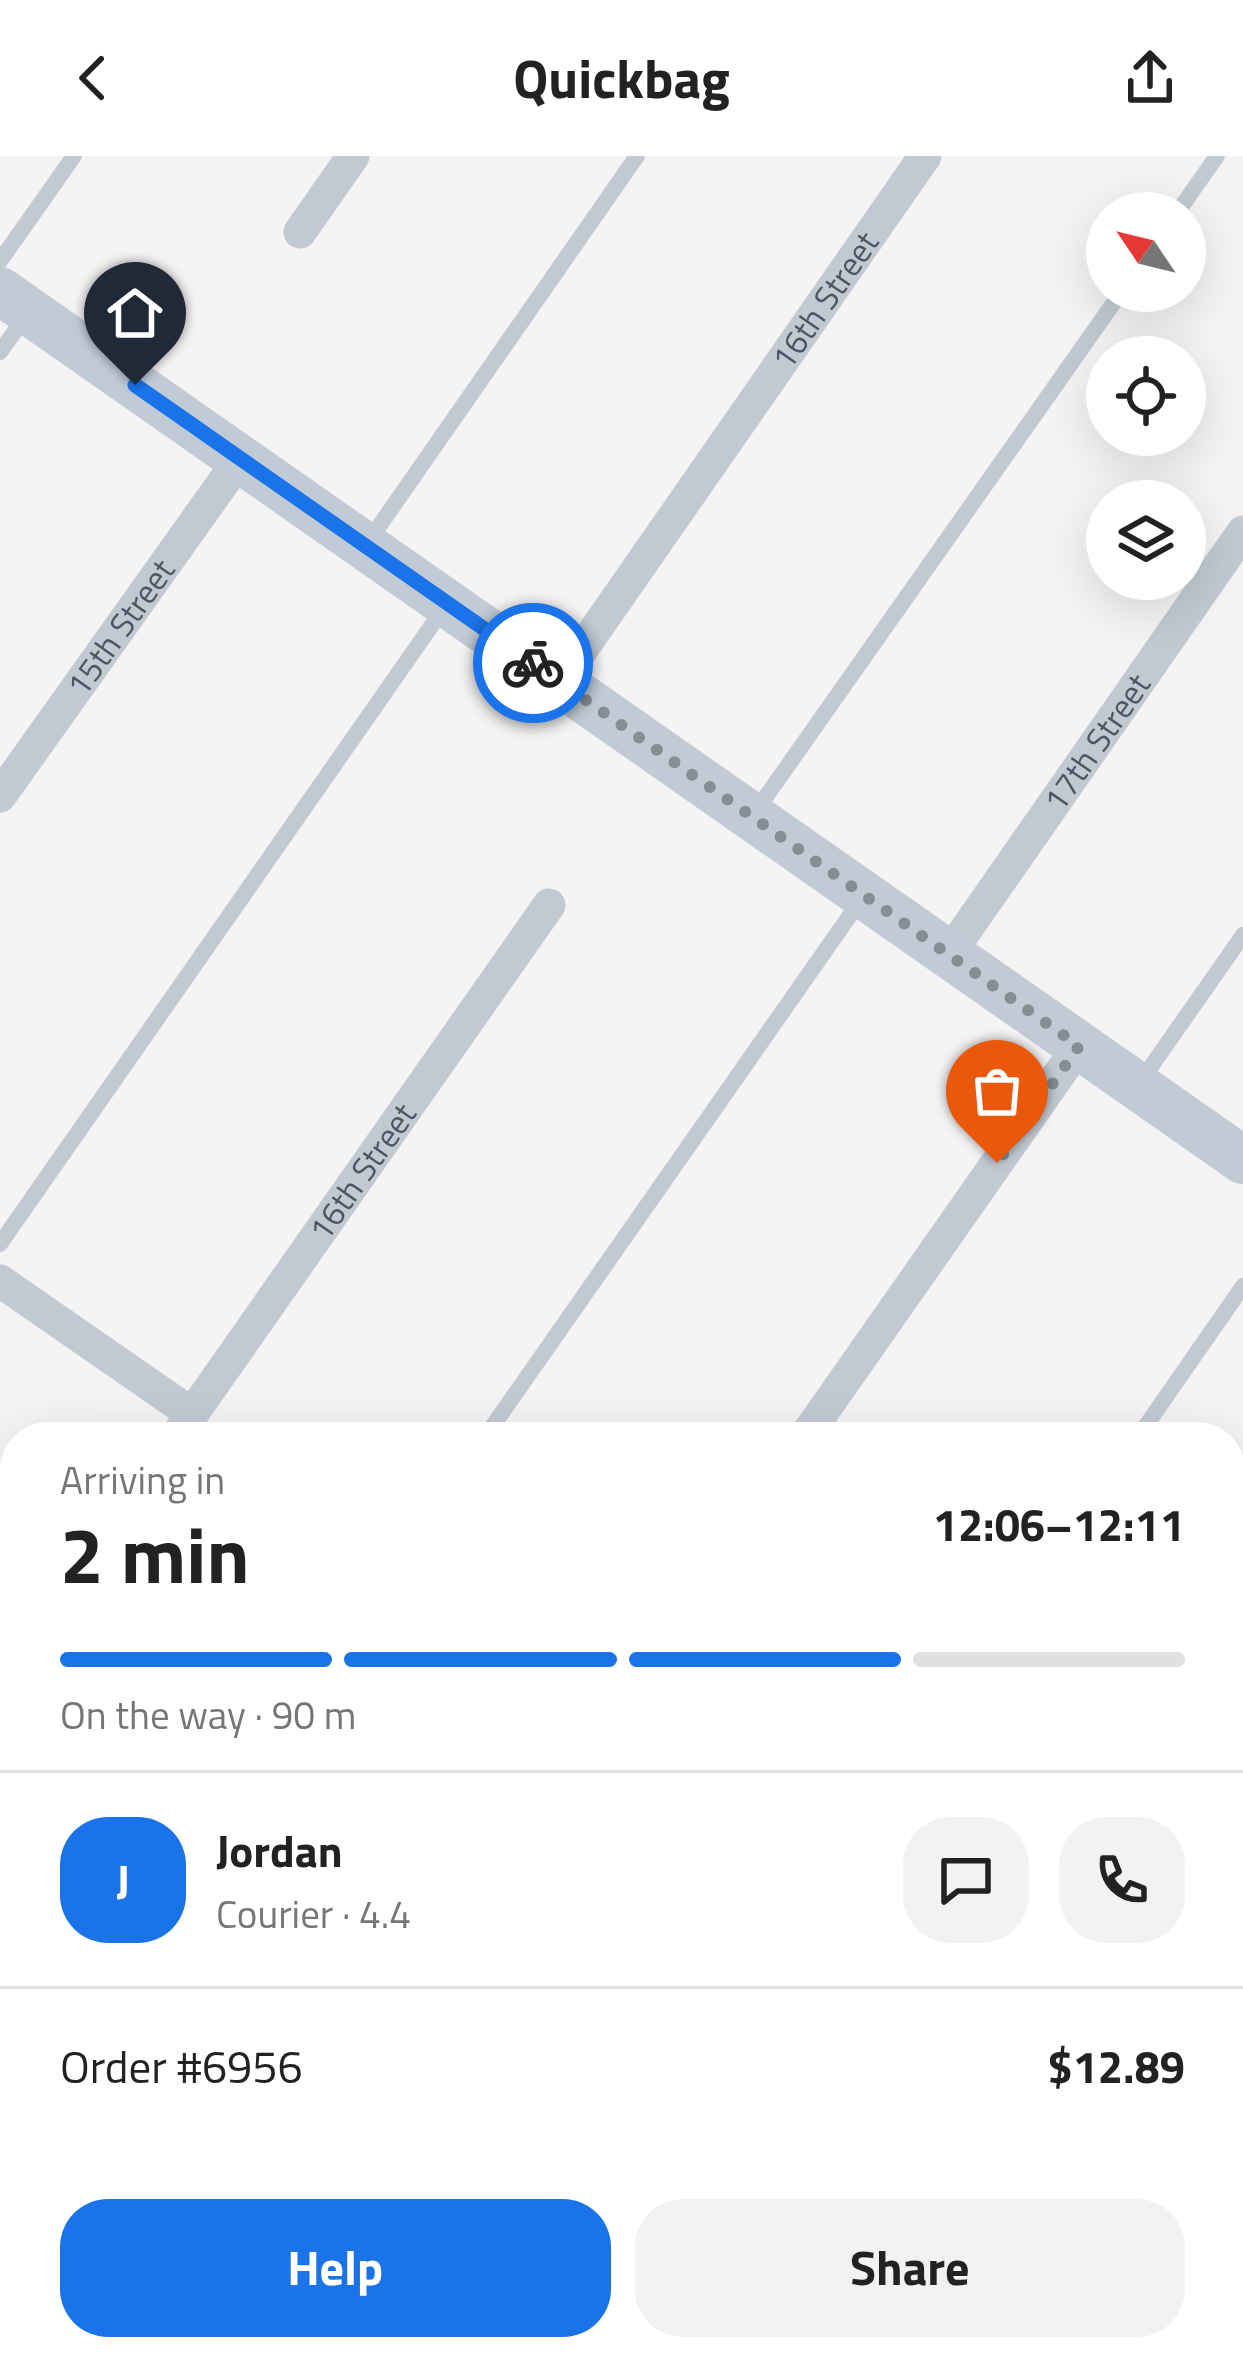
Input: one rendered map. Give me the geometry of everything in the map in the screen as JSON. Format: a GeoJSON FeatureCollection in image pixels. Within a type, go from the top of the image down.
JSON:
{"type":"FeatureCollection","features":[{"type":"Feature","properties":{"kind":"main road"},"geometry":{"type":"LineString","coordinates":[[15,301],[1243,1160]]}},
{"type":"Feature","properties":{"kind":"street"},"geometry":{"type":"LineString","coordinates":[[299,232],[353,156]]}},
{"type":"Feature","properties":{"kind":"street","name":"16th Street"},"geometry":{"type":"LineString","coordinates":[[560,682],[926,156]]}},
{"type":"Feature","properties":{"kind":"street","name":"15th Street"},"geometry":{"type":"LineString","coordinates":[[0,796],[240,459]]}},
{"type":"Feature","properties":{"kind":"street","name":"17th Street"},"geometry":{"type":"LineString","coordinates":[[949,954],[1243,532]]}},
{"type":"Feature","properties":{"kind":"street","name":"16th Street"},"geometry":{"type":"LineString","coordinates":[[187,1422],[549,905]]}},
{"type":"Feature","properties":{"kind":"street"},"geometry":{"type":"LineString","coordinates":[[816,1422],[1079,1046]]}},
{"type":"Feature","properties":{"kind":"street"},"geometry":{"type":"LineString","coordinates":[[0,1281],[179,1422]]}},
{"type":"Feature","properties":{"kind":"lane"},"geometry":{"type":"LineString","coordinates":[[0,261],[74,156]]}},
{"type":"Feature","properties":{"kind":"lane"},"geometry":{"type":"LineString","coordinates":[[365,546],[637,156]]}},
{"type":"Feature","properties":{"kind":"lane"},"geometry":{"type":"LineString","coordinates":[[1192,192],[1217,156]]}},
{"type":"Feature","properties":{"kind":"lane"},"geometry":{"type":"LineString","coordinates":[[0,352],[15,301]]}},
{"type":"Feature","properties":{"kind":"lane"},"geometry":{"type":"LineString","coordinates":[[752,817],[1107,312]]}},
{"type":"Feature","properties":{"kind":"lane"},"geometry":{"type":"LineString","coordinates":[[0,1244],[447,603]]}},
{"type":"Feature","properties":{"kind":"lane"},"geometry":{"type":"LineString","coordinates":[[495,1422],[864,895]]}},
{"type":"Feature","properties":{"kind":"lane"},"geometry":{"type":"LineString","coordinates":[[1137,1086],[1243,935]]}},
{"type":"Feature","properties":{"kind":"lane"},"geometry":{"type":"LineString","coordinates":[[1148,1422],[1243,1286]]}},
{"type":"Feature","properties":{"kind":"way so far"},"geometry":{"type":"LineString","coordinates":[[533,663],[1079,1046],[997,1163]]}},
{"type":"Feature","properties":{"kind":"route"},"geometry":{"type":"LineString","coordinates":[[135,385],[533,663]]}}]}
